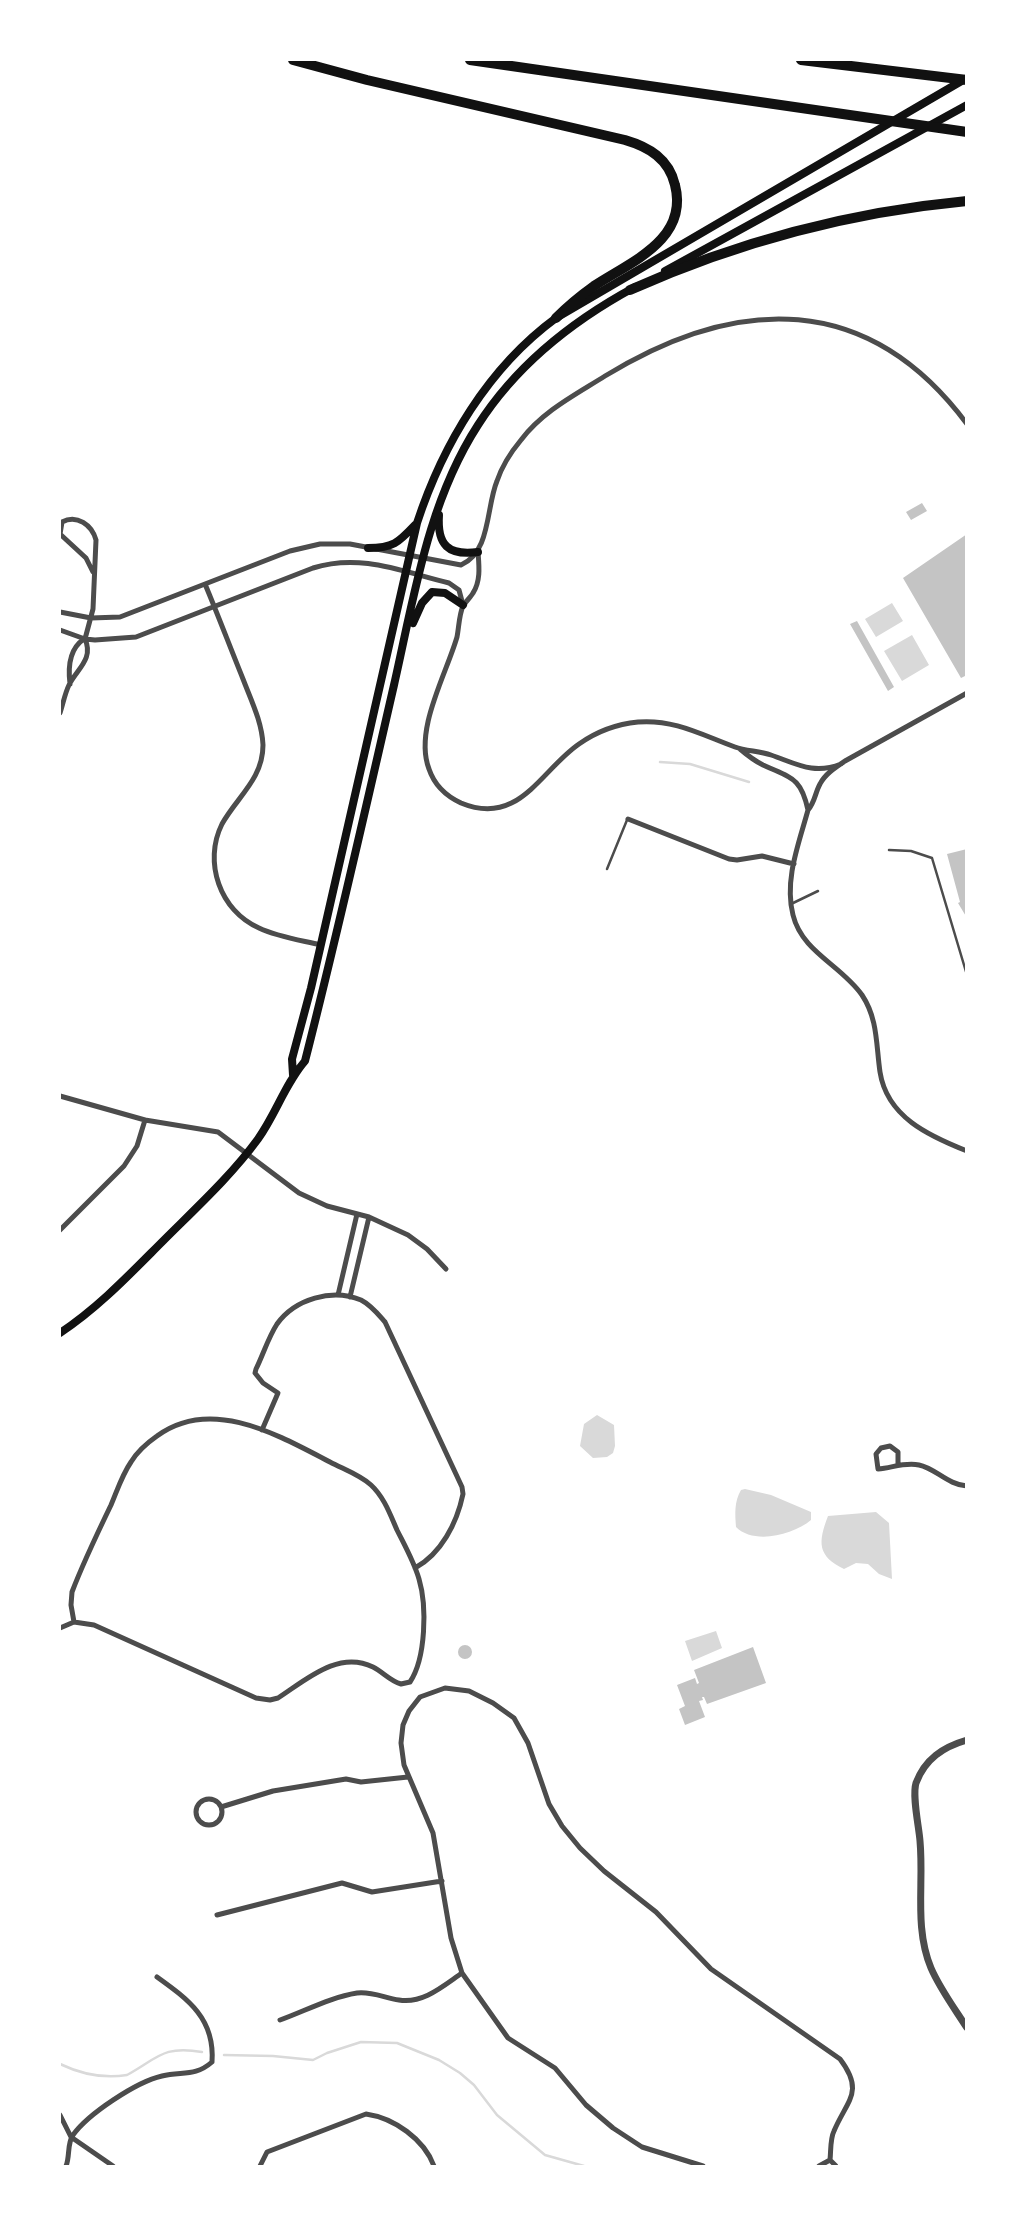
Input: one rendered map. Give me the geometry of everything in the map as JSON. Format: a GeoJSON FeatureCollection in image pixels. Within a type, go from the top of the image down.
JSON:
{"type":"FeatureCollection","features":[{"type":"Feature","properties":{"kind":"highway"},"geometry":{"type":"LineString","coordinates":[[293,60],[625,140],[639,144],[660,158],[673,178],[678,200],[677,213],[668,232],[653,249],[593,287],[556,318]]}},
{"type":"Feature","properties":{"kind":"highway"},"geometry":{"type":"LineString","coordinates":[[470,60],[965,132]]}},
{"type":"Feature","properties":{"kind":"highway"},"geometry":{"type":"LineString","coordinates":[[801,60],[967,79]]}},
{"type":"Feature","properties":{"kind":"highway"},"geometry":{"type":"LineString","coordinates":[[630,290],[703,259],[786,233],[915,207],[967,201]]}},
{"type":"Feature","properties":{"kind":"main road"},"geometry":{"type":"LineString","coordinates":[[293,1075],[292,1059],[321,945],[417,523],[443,456],[474,404],[523,346],[556,318],[967,79]]}},
{"type":"Feature","properties":{"kind":"main road"},"geometry":{"type":"LineString","coordinates":[[60,1333],[100,1304],[247,1153],[272,1118],[293,1075],[305,1061],[403,645],[444,491],[473,433],[510,382],[567,329],[630,290],[967,105]]}},
{"type":"Feature","properties":{"kind":"main road"},"geometry":{"type":"LineString","coordinates":[[444,491],[439,525],[442,541],[454,551],[465,554],[478,552]]}},
{"type":"Feature","properties":{"kind":"main road"},"geometry":{"type":"LineString","coordinates":[[368,548],[387,548],[395,544],[417,523]]}},
{"type":"Feature","properties":{"kind":"main road"},"geometry":{"type":"LineString","coordinates":[[403,645],[426,596],[432,592],[445,593],[463,606]]}},
{"type":"Feature","properties":{"kind":"street"},"geometry":{"type":"LineString","coordinates":[[463,606],[475,591],[479,573],[478,552],[496,481],[528,430],[552,410],[630,361],[668,342],[706,329],[741,322],[782,319],[824,323],[871,340],[915,370],[942,395],[967,424]]}},
{"type":"Feature","properties":{"kind":"street"},"geometry":{"type":"LineString","coordinates":[[70,684],[69,666],[74,649],[85,639],[91,618],[96,560],[95,535],[79,519],[67,519],[62,522],[60,534],[86,558],[93,572]]}},
{"type":"Feature","properties":{"kind":"street"},"geometry":{"type":"LineString","coordinates":[[60,612],[91,618],[120,617],[290,551],[335,543],[461,565],[478,552]]}},
{"type":"Feature","properties":{"kind":"street"},"geometry":{"type":"LineString","coordinates":[[60,630],[85,639],[136,637],[313,568],[338,561],[365,562],[449,583],[459,590],[463,606],[457,636],[428,723],[424,746],[429,771],[444,792],[455,800],[482,808],[497,808],[523,797],[579,744],[621,724],[651,721],[680,725],[737,748],[769,755],[807,769],[825,770],[841,764],[967,693]]}},
{"type":"Feature","properties":{"kind":"street"},"geometry":{"type":"LineString","coordinates":[[205,584],[258,717],[263,745],[262,759],[252,783],[228,815],[217,838],[214,864],[217,880],[228,903],[245,920],[272,933],[321,945]]}},
{"type":"Feature","properties":{"kind":"street"},"geometry":{"type":"LineString","coordinates":[[60,713],[70,684],[89,652],[85,639]]}},
{"type":"Feature","properties":{"kind":"street"},"geometry":{"type":"LineString","coordinates":[[737,748],[797,782],[804,794],[808,810]]}},
{"type":"Feature","properties":{"kind":"street"},"geometry":{"type":"LineString","coordinates":[[841,764],[822,781],[814,803],[808,810],[794,864],[791,904],[797,926],[807,943],[845,975],[864,999],[873,1019],[883,1085],[894,1106],[925,1132],[967,1151]]}},
{"type":"Feature","properties":{"kind":"street"},"geometry":{"type":"LineString","coordinates":[[628,819],[729,859],[762,856],[794,864]]}},
{"type":"Feature","properties":{"kind":"street"},"geometry":{"type":"LineString","coordinates":[[60,1096],[145,1120],[218,1132],[299,1194],[327,1206],[369,1217],[408,1234],[446,1269]]}},
{"type":"Feature","properties":{"kind":"street"},"geometry":{"type":"LineString","coordinates":[[60,1230],[124,1166],[137,1146],[145,1120]]}},
{"type":"Feature","properties":{"kind":"street"},"geometry":{"type":"LineString","coordinates":[[338,1295],[357,1214]]}},
{"type":"Feature","properties":{"kind":"street"},"geometry":{"type":"LineString","coordinates":[[350,1297],[369,1217]]}},
{"type":"Feature","properties":{"kind":"street"},"geometry":{"type":"LineString","coordinates":[[262,1430],[278,1393],[263,1383],[256,1369],[277,1325],[294,1307],[307,1300],[338,1295],[362,1301],[385,1322],[462,1487],[462,1502],[446,1540],[425,1563],[415,1568]]}},
{"type":"Feature","properties":{"kind":"street"},"geometry":{"type":"LineString","coordinates":[[60,1628],[74,1622],[94,1625],[263,1700],[278,1698],[327,1666],[342,1662],[354,1661],[374,1667],[401,1684],[410,1682],[421,1656],[423,1597],[415,1568],[381,1496],[369,1483],[262,1430],[239,1422],[198,1418],[168,1429],[143,1447],[130,1463],[76,1582],[71,1599],[74,1622]]}},
{"type":"Feature","properties":{"kind":"street"},"geometry":{"type":"LineString","coordinates":[[898,1464],[898,1452],[890,1446],[881,1448],[876,1454],[878,1469],[898,1464],[922,1465],[941,1477],[967,1486]]}},
{"type":"Feature","properties":{"kind":"street"},"geometry":{"type":"LineString","coordinates":[[703,2166],[642,2147],[613,2127],[586,2105],[555,2068],[508,2038],[462,1973],[451,1938],[433,1833],[404,1765],[402,1725],[408,1711],[420,1697],[445,1688],[469,1691],[514,1718],[528,1743],[549,1804],[580,1848],[604,1871],[656,1912],[711,1969],[839,2059],[853,2082],[852,2099],[833,2133],[830,2160]]}},
{"type":"Feature","properties":{"kind":"street"},"geometry":{"type":"LineString","coordinates":[[967,1740],[947,1746],[930,1759],[915,1786],[921,1844],[920,1920],[923,1941],[931,1969],[967,2028]]}},
{"type":"Feature","properties":{"kind":"street"},"geometry":{"type":"LineString","coordinates":[[221,1807],[272,1791],[346,1779],[361,1782],[408,1777]]}},
{"type":"Feature","properties":{"kind":"street"},"geometry":{"type":"LineString","coordinates":[[202,1800],[215,1800],[221,1807],[222,1816],[213,1825],[205,1825],[197,1820],[195,1811],[202,1800]]}},
{"type":"Feature","properties":{"kind":"street"},"geometry":{"type":"LineString","coordinates":[[217,1914],[342,1883],[372,1892],[442,1881]]}},
{"type":"Feature","properties":{"kind":"street"},"geometry":{"type":"LineString","coordinates":[[280,2020],[344,1996],[360,1993],[414,2001],[426,1997],[462,1973]]}},
{"type":"Feature","properties":{"kind":"street"},"geometry":{"type":"LineString","coordinates":[[66,2166],[71,2137],[96,2112],[125,2093],[160,2076],[201,2071],[212,2062],[213,2046],[202,2017],[191,2003],[157,1977]]}},
{"type":"Feature","properties":{"kind":"street"},"geometry":{"type":"LineString","coordinates":[[260,2166],[267,2152],[366,2114],[377,2115],[408,2133],[422,2145],[434,2166]]}},
{"type":"Feature","properties":{"kind":"street"},"geometry":{"type":"LineString","coordinates":[[60,2115],[71,2137],[113,2166]]}},
{"type":"Feature","properties":{"kind":"street"},"geometry":{"type":"LineString","coordinates":[[819,2166],[830,2160]]}},
{"type":"Feature","properties":{"kind":"street"},"geometry":{"type":"LineString","coordinates":[[830,2160],[836,2166]]}},
{"type":"Feature","properties":{"kind":"lane"},"geometry":{"type":"LineString","coordinates":[[607,869],[628,819]]}},
{"type":"Feature","properties":{"kind":"lane"},"geometry":{"type":"LineString","coordinates":[[889,850],[911,851],[932,858],[967,975]]}},
{"type":"Feature","properties":{"kind":"lane"},"geometry":{"type":"LineString","coordinates":[[791,904],[818,891]]}},
{"type":"Feature","properties":{"kind":"shaded area"},"geometry":{"type":"Polygon","coordinates":[[[892,603],[903,621],[876,637],[865,619],[892,603]]]}},
{"type":"Feature","properties":{"kind":"shaded area"},"geometry":{"type":"Polygon","coordinates":[[[912,635],[929,665],[902,681],[884,651],[912,635]]]}},
{"type":"Feature","properties":{"kind":"shaded area"},"geometry":{"type":"Polygon","coordinates":[[[597,1415],[614,1425],[615,1446],[613,1453],[607,1457],[593,1458],[580,1446],[584,1424],[597,1415]]]}},
{"type":"Feature","properties":{"kind":"shaded area"},"geometry":{"type":"Polygon","coordinates":[[[741,1490],[771,1495],[811,1512],[811,1520],[794,1530],[774,1536],[753,1536],[744,1532],[736,1527],[735,1513],[741,1490]]]}},
{"type":"Feature","properties":{"kind":"shaded area"},"geometry":{"type":"Polygon","coordinates":[[[876,1512],[889,1523],[892,1579],[879,1574],[868,1564],[856,1563],[844,1569],[829,1559],[822,1547],[822,1533],[828,1516],[876,1512]]]}},
{"type":"Feature","properties":{"kind":"shaded area"},"geometry":{"type":"Polygon","coordinates":[[[716,1631],[722,1648],[692,1661],[685,1641],[716,1631]]]}},
{"type":"Feature","properties":{"kind":"building"},"geometry":{"type":"Polygon","coordinates":[[[922,503],[927,511],[911,520],[906,512],[922,503]]]}},
{"type":"Feature","properties":{"kind":"building"},"geometry":{"type":"Polygon","coordinates":[[[967,534],[967,675],[961,678],[903,578],[967,534]]]}},
{"type":"Feature","properties":{"kind":"building"},"geometry":{"type":"Polygon","coordinates":[[[857,621],[894,687],[888,691],[850,624],[857,621]]]}},
{"type":"Feature","properties":{"kind":"building"},"geometry":{"type":"Polygon","coordinates":[[[967,849],[967,918],[958,903],[960,902],[947,854],[967,849]]]}},
{"type":"Feature","properties":{"kind":"building"},"geometry":{"type":"Polygon","coordinates":[[[462,1645],[468,1645],[472,1652],[468,1659],[462,1659],[458,1655],[458,1649],[462,1645]]]}},
{"type":"Feature","properties":{"kind":"building"},"geometry":{"type":"Polygon","coordinates":[[[753,1647],[766,1683],[707,1704],[702,1697],[703,1700],[699,1701],[705,1717],[685,1725],[679,1709],[685,1706],[677,1685],[695,1678],[697,1684],[699,1683],[694,1670],[753,1647]]]}},
{"type":"Feature","properties":{"kind":"waterway"},"geometry":{"type":"LineString","coordinates":[[660,762],[690,764],[749,782]]}},
{"type":"Feature","properties":{"kind":"waterway"},"geometry":{"type":"LineString","coordinates":[[224,2055],[313,2060],[361,2042],[397,2043],[439,2060],[460,2073],[474,2085],[497,2115],[545,2155],[584,2166]]}},
{"type":"Feature","properties":{"kind":"waterway"},"geometry":{"type":"LineString","coordinates":[[60,2064],[92,2075],[118,2076],[127,2075],[169,2052],[202,2052]]}}]}
